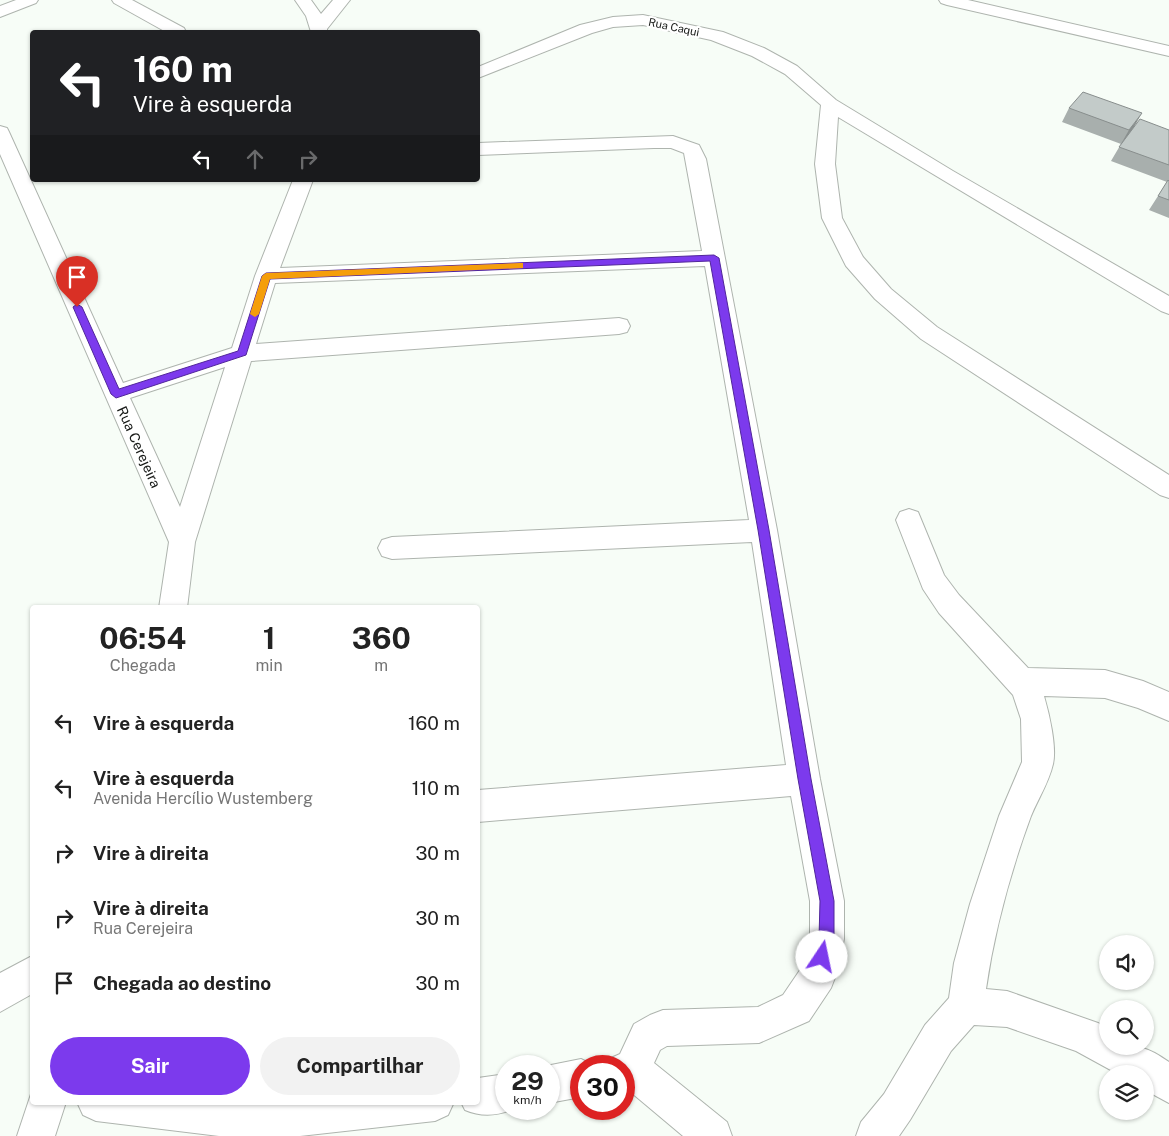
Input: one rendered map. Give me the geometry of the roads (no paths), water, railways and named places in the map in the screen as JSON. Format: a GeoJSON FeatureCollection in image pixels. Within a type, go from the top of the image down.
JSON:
{"type":"FeatureCollection","features":[{"type":"Feature","properties":{"kind":"street"},"geometry":{"type":"LineString","coordinates":[[0,12],[30,0]]}},
{"type":"Feature","properties":{"kind":"street"},"geometry":{"type":"LineString","coordinates":[[120,0],[174,30]]}},
{"type":"Feature","properties":{"kind":"street"},"geometry":{"type":"LineString","coordinates":[[303,0],[314,16],[318,30]]}},
{"type":"Feature","properties":{"kind":"street"},"geometry":{"type":"LineString","coordinates":[[319,30],[342,0]]}},
{"type":"Feature","properties":{"kind":"street"},"geometry":{"type":"LineString","coordinates":[[947,0],[1169,51]]}},
{"type":"Feature","properties":{"kind":"street","name":"Rua Caqui"},"geometry":{"type":"LineString","coordinates":[[480,72],[586,29],[613,22],[643,20],[717,36],[758,52],[791,70],[830,104],[954,180],[1169,306]]}},
{"type":"Feature","properties":{"kind":"street"},"geometry":{"type":"LineString","coordinates":[[830,104],[825,164],[832,218],[854,261],[883,294],[929,333],[1169,488]]}},
{"type":"Feature","properties":{"kind":"street","name":"Rua Cerejeira"},"geometry":{"type":"LineString","coordinates":[[0,132],[182,542]]}},
{"type":"Feature","properties":{"kind":"street"},"geometry":{"type":"LineString","coordinates":[[480,149],[673,142],[692,149],[696,159],[764,530],[804,779],[827,901],[827,939],[818,975],[796,1008],[759,1025],[663,1028],[647,1038],[635,1058]]}},
{"type":"Feature","properties":{"kind":"street"},"geometry":{"type":"LineString","coordinates":[[173,605],[182,542],[266,276],[302,182]]}},
{"type":"Feature","properties":{"kind":"street"},"geometry":{"type":"LineString","coordinates":[[266,276],[714,258]]}},
{"type":"Feature","properties":{"kind":"street"},"geometry":{"type":"LineString","coordinates":[[116,394],[242,353],[619,326]]}},
{"type":"Feature","properties":{"kind":"street"},"geometry":{"type":"LineString","coordinates":[[875,1136],[897,1107],[938,1038],[966,1006],[972,963],[987,904],[1015,816],[1038,764],[1036,719],[1026,687],[950,604],[932,581],[909,520]]}},
{"type":"Feature","properties":{"kind":"street"},"geometry":{"type":"LineString","coordinates":[[392,548],[764,530]]}},
{"type":"Feature","properties":{"kind":"street"},"geometry":{"type":"LineString","coordinates":[[1020,682],[1105,684],[1143,695],[1169,707]]}},
{"type":"Feature","properties":{"kind":"street"},"geometry":{"type":"LineString","coordinates":[[480,806],[804,779]]}},
{"type":"Feature","properties":{"kind":"street"},"geometry":{"type":"LineString","coordinates":[[0,994],[30,975]]}},
{"type":"Feature","properties":{"kind":"street"},"geometry":{"type":"LineString","coordinates":[[966,1006],[1006,1009],[1085,1036],[1147,1069],[1169,1084]]}},
{"type":"Feature","properties":{"kind":"street"},"geometry":{"type":"LineString","coordinates":[[635,1075],[713,1136]]}},
{"type":"Feature","properties":{"kind":"street"},"geometry":{"type":"LineString","coordinates":[[480,1097],[495,1095]]}},
{"type":"Feature","properties":{"kind":"street"},"geometry":{"type":"LineString","coordinates":[[36,1136],[46,1105]]}},
{"type":"Feature","properties":{"kind":"street"},"geometry":{"type":"LineString","coordinates":[[116,1105],[162,1112],[259,1118],[354,1113],[413,1105]]}}]}
